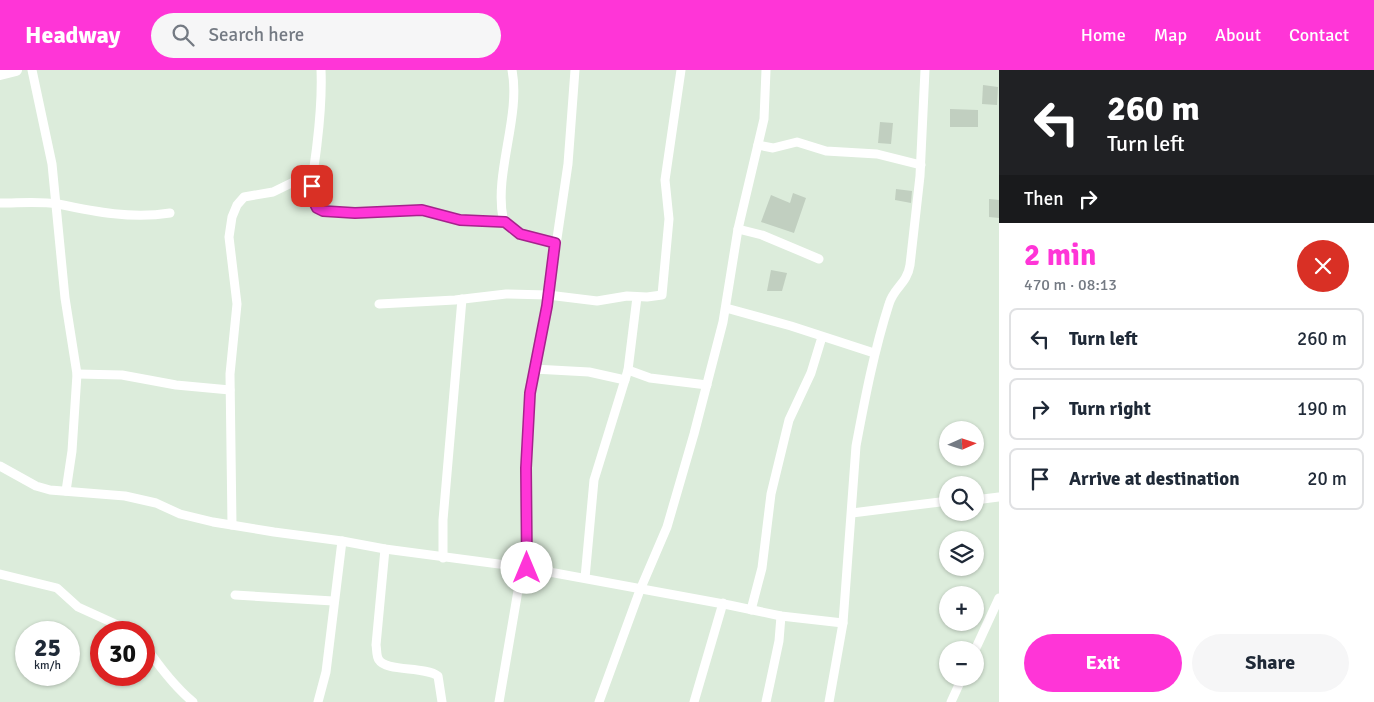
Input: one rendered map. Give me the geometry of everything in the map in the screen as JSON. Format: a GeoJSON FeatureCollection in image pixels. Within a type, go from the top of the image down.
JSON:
{"type":"FeatureCollection","features":[{"type":"Feature","properties":{"kind":"street"},"geometry":{"type":"LineString","coordinates":[[0,74],[16,70]]}},
{"type":"Feature","properties":{"kind":"street"},"geometry":{"type":"LineString","coordinates":[[32,70],[52,164],[58,204],[66,298],[77,374],[72,451],[66,491]]}},
{"type":"Feature","properties":{"kind":"street"},"geometry":{"type":"LineString","coordinates":[[321,70],[319,127],[312,198],[317,208],[323,211],[355,213],[422,210],[460,220],[505,222]]}},
{"type":"Feature","properties":{"kind":"street"},"geometry":{"type":"LineString","coordinates":[[512,70],[514,104],[501,206],[503,218],[505,222],[520,234],[555,243]]}},
{"type":"Feature","properties":{"kind":"street"},"geometry":{"type":"LineString","coordinates":[[499,702],[524,568],[530,393],[548,295],[568,164],[575,70]]}},
{"type":"Feature","properties":{"kind":"street"},"geometry":{"type":"LineString","coordinates":[[379,304],[462,299],[506,294],[548,295],[597,301],[617,297],[658,297],[662,295],[670,219],[665,180],[681,70]]}},
{"type":"Feature","properties":{"kind":"street"},"geometry":{"type":"LineString","coordinates":[[599,702],[640,590],[666,527],[707,385],[726,308],[738,229],[764,119],[766,70]]}},
{"type":"Feature","properties":{"kind":"street"},"geometry":{"type":"LineString","coordinates":[[829,702],[843,623],[856,446],[874,353],[892,295],[908,276],[921,165],[925,70]]}},
{"type":"Feature","properties":{"kind":"street"},"geometry":{"type":"LineString","coordinates":[[758,145],[773,148],[798,142],[826,152],[877,154],[921,165]]}},
{"type":"Feature","properties":{"kind":"street"},"geometry":{"type":"LineString","coordinates":[[232,525],[230,390],[237,304],[229,237],[237,205],[244,197],[272,192],[314,172]]}},
{"type":"Feature","properties":{"kind":"street"},"geometry":{"type":"LineString","coordinates":[[0,203],[58,204],[75,209],[130,216],[170,213]]}},
{"type":"Feature","properties":{"kind":"street"},"geometry":{"type":"LineString","coordinates":[[738,229],[762,235],[819,259]]}},
{"type":"Feature","properties":{"kind":"street"},"geometry":{"type":"LineString","coordinates":[[585,578],[594,480],[628,370],[637,297]]}},
{"type":"Feature","properties":{"kind":"street"},"geometry":{"type":"LineString","coordinates":[[443,558],[443,520],[462,299]]}},
{"type":"Feature","properties":{"kind":"street"},"geometry":{"type":"LineString","coordinates":[[726,308],[791,326],[874,353]]}},
{"type":"Feature","properties":{"kind":"street"},"geometry":{"type":"LineString","coordinates":[[751,610],[762,568],[771,494],[789,420],[811,373],[822,337]]}},
{"type":"Feature","properties":{"kind":"street"},"geometry":{"type":"LineString","coordinates":[[534,369],[589,372],[625,380]]}},
{"type":"Feature","properties":{"kind":"street"},"geometry":{"type":"LineString","coordinates":[[628,370],[650,378],[707,385]]}},
{"type":"Feature","properties":{"kind":"street"},"geometry":{"type":"LineString","coordinates":[[77,374],[122,375],[176,385],[230,390]]}},
{"type":"Feature","properties":{"kind":"street"},"geometry":{"type":"LineString","coordinates":[[0,466],[36,486],[66,491],[125,496],[156,504],[180,514],[232,525],[342,540],[443,558],[524,568],[781,616],[843,623]]}},
{"type":"Feature","properties":{"kind":"street"},"geometry":{"type":"LineString","coordinates":[[984,499],[999,497]]}},
{"type":"Feature","properties":{"kind":"street"},"geometry":{"type":"LineString","coordinates":[[852,513],[939,502]]}},
{"type":"Feature","properties":{"kind":"street"},"geometry":{"type":"LineString","coordinates":[[318,702],[326,672],[333,601],[342,540]]}},
{"type":"Feature","properties":{"kind":"street"},"geometry":{"type":"LineString","coordinates":[[386,549],[376,645],[377,659],[382,664],[390,666],[431,671],[438,676],[442,702]]}},
{"type":"Feature","properties":{"kind":"street"},"geometry":{"type":"LineString","coordinates":[[0,574],[57,588],[78,607],[109,621]]}},
{"type":"Feature","properties":{"kind":"street"},"geometry":{"type":"LineString","coordinates":[[235,595],[333,601]]}},
{"type":"Feature","properties":{"kind":"street"},"geometry":{"type":"LineString","coordinates":[[979,641],[999,598]]}},
{"type":"Feature","properties":{"kind":"street"},"geometry":{"type":"LineString","coordinates":[[694,702],[722,604]]}},
{"type":"Feature","properties":{"kind":"street"},"geometry":{"type":"LineString","coordinates":[[766,702],[779,642],[781,616]]}},
{"type":"Feature","properties":{"kind":"street"},"geometry":{"type":"LineString","coordinates":[[155,659],[175,687],[193,702]]}},
{"type":"Feature","properties":{"kind":"street"},"geometry":{"type":"LineString","coordinates":[[954,701],[959,686]]}},
{"type":"Feature","properties":{"kind":"building"},"geometry":{"type":"Polygon","coordinates":[[[983,85],[998,87],[997,105],[982,104],[983,85]]]}},
{"type":"Feature","properties":{"kind":"building"},"geometry":{"type":"Polygon","coordinates":[[[950,109],[978,110],[978,127],[950,127],[950,109]]]}},
{"type":"Feature","properties":{"kind":"building"},"geometry":{"type":"Polygon","coordinates":[[[880,122],[893,123],[891,144],[878,143],[880,122]]]}},
{"type":"Feature","properties":{"kind":"building"},"geometry":{"type":"Polygon","coordinates":[[[896,189],[912,191],[911,203],[895,200],[896,189]]]}},
{"type":"Feature","properties":{"kind":"building"},"geometry":{"type":"Polygon","coordinates":[[[793,193],[806,198],[794,233],[761,222],[771,195],[790,203],[793,193]]]}},
{"type":"Feature","properties":{"kind":"building"},"geometry":{"type":"Polygon","coordinates":[[[989,199],[999,200],[999,218],[989,217],[989,199]]]}},
{"type":"Feature","properties":{"kind":"building"},"geometry":{"type":"Polygon","coordinates":[[[771,270],[787,273],[782,291],[767,291],[771,270]]]}},
{"type":"Feature","properties":{"kind":"route"},"geometry":{"type":"LineString","coordinates":[[312,186],[312,198],[317,208],[323,211],[355,213],[422,210],[460,220],[505,222],[520,234],[555,243],[547,306],[530,393],[526,468],[527,568]]}}]}
